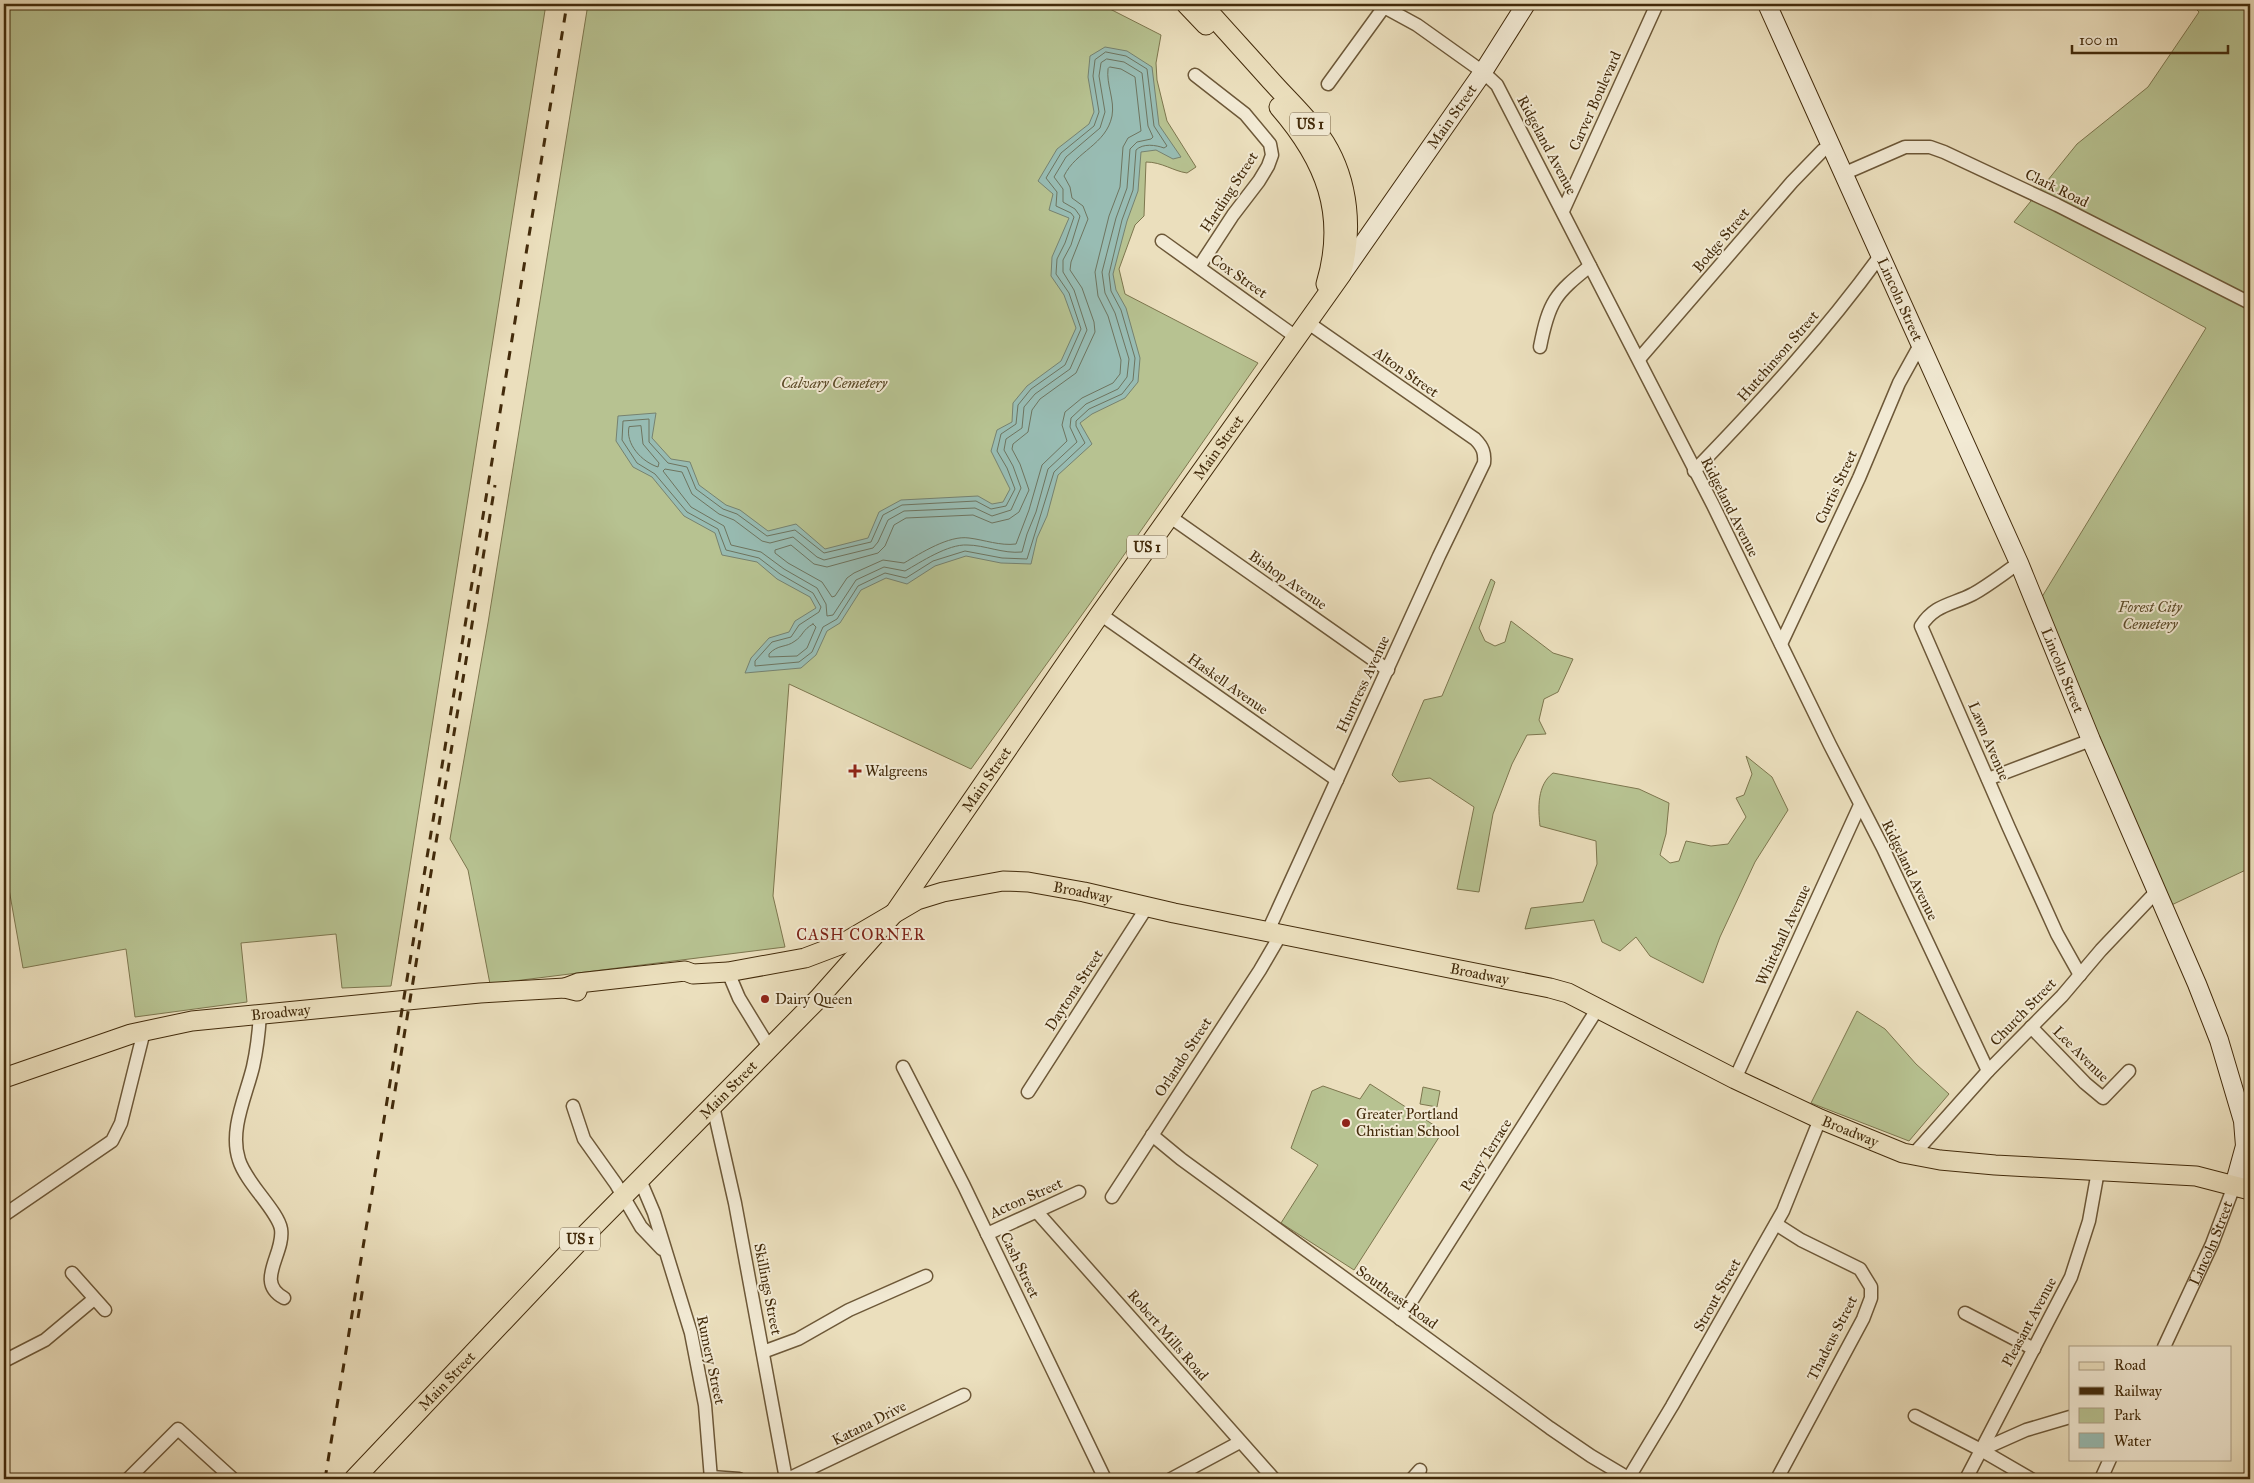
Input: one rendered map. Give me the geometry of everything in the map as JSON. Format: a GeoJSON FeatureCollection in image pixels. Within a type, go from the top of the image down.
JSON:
{"type":"FeatureCollection","features":[{"type":"Feature","properties":{"kind":"main road","name":"US 1"},"geometry":{"type":"LineString","coordinates":[[1186,4],[1285,114],[1311,148],[1326,178],[1334,219],[1333,250],[1326,281],[1306,324]]}},
{"type":"Feature","properties":{"kind":"main road","name":"US 1"},"geometry":{"type":"LineString","coordinates":[[1202,4],[1306,119],[1329,150],[1340,178],[1348,221],[1348,244],[1341,275]]}},
{"type":"Feature","properties":{"kind":"main road","name":"Main Street"},"geometry":{"type":"LineString","coordinates":[[354,1479],[587,1233],[838,977],[896,911],[1100,614],[1483,72],[1526,4]]}},
{"type":"Feature","properties":{"kind":"main road","name":"Lincoln Street"},"geometry":{"type":"LineString","coordinates":[[1767,4],[2019,563],[2091,740],[2197,984],[2219,1040],[2243,1121],[2245,1146],[2242,1188]]}},
{"type":"Feature","properties":{"kind":"main road","name":"Broadway"},"geometry":{"type":"LineString","coordinates":[[4,1078],[144,1030],[192,1021],[480,994],[566,988],[578,983],[685,971],[694,974],[728,972],[806,958],[824,952],[850,939],[917,900],[943,892],[1003,881],[1028,882],[1568,993],[1735,1079],[1820,1119],[1886,1148],[1913,1155],[1940,1160],[2196,1176],[2242,1188]]}},
{"type":"Feature","properties":{"kind":"street","name":"Carver Boulevard"},"geometry":{"type":"LineString","coordinates":[[1563,211],[1657,4]]}},
{"type":"Feature","properties":{"kind":"street","name":"Ridgeland Avenue"},"geometry":{"type":"LineString","coordinates":[[1328,84],[1384,7],[1418,26],[1483,72],[1497,85],[1639,358],[1782,644],[1988,1071]]}},
{"type":"Feature","properties":{"kind":"street","name":"Harding Street"},"geometry":{"type":"LineString","coordinates":[[1195,75],[1245,114],[1270,144],[1272,155],[1259,181],[1233,215],[1199,267]]}},
{"type":"Feature","properties":{"kind":"street","name":"Bodge Street"},"geometry":{"type":"LineString","coordinates":[[1639,358],[1792,182],[1823,150],[1831,146]]}},
{"type":"Feature","properties":{"kind":"street","name":"Clark Road"},"geometry":{"type":"LineString","coordinates":[[1843,174],[1905,147],[1930,147],[2057,205],[2250,302]]}},
{"type":"Feature","properties":{"kind":"street","name":"Cox Street"},"geometry":{"type":"LineString","coordinates":[[1162,241],[1199,267],[1306,324]]}},
{"type":"Feature","properties":{"kind":"street","name":"Hutchinson Street"},"geometry":{"type":"LineString","coordinates":[[1694,471],[1736,428],[1821,332],[1880,256]]}},
{"type":"Feature","properties":{"kind":"street"},"geometry":{"type":"LineString","coordinates":[[1540,347],[1547,316],[1553,300],[1566,285],[1590,266]]}},
{"type":"Feature","properties":{"kind":"street","name":"Alton Street"},"geometry":{"type":"LineString","coordinates":[[1306,324],[1476,439],[1483,450]]}},
{"type":"Feature","properties":{"kind":"street","name":"Curtis Street"},"geometry":{"type":"LineString","coordinates":[[1782,644],[1859,478],[1899,383],[1920,345]]}},
{"type":"Feature","properties":{"kind":"street","name":"Huntress Avenue"},"geometry":{"type":"LineString","coordinates":[[1274,932],[1337,780],[1484,463],[1483,450]]}},
{"type":"Feature","properties":{"kind":"street","name":"Bishop Avenue"},"geometry":{"type":"LineString","coordinates":[[1169,516],[1388,670]]}},
{"type":"Feature","properties":{"kind":"street","name":"Lawn Avenue"},"geometry":{"type":"LineString","coordinates":[[2019,563],[1973,594],[1929,614],[1921,626],[2057,934],[2080,975]]}},
{"type":"Feature","properties":{"kind":"street","name":"Haskell Avenue"},"geometry":{"type":"LineString","coordinates":[[1100,614],[1337,780]]}},
{"type":"Feature","properties":{"kind":"street"},"geometry":{"type":"LineString","coordinates":[[1988,779],[2091,740]]}},
{"type":"Feature","properties":{"kind":"street","name":"Whitehall Avenue"},"geometry":{"type":"LineString","coordinates":[[1735,1079],[1860,805]]}},
{"type":"Feature","properties":{"kind":"street","name":"Church Street"},"geometry":{"type":"LineString","coordinates":[[1913,1155],[1988,1071],[2062,996],[2101,950],[2156,892]]}},
{"type":"Feature","properties":{"kind":"street","name":"Daytona Street"},"geometry":{"type":"LineString","coordinates":[[1028,1092],[1147,907]]}},
{"type":"Feature","properties":{"kind":"street","name":"Orlando Street"},"geometry":{"type":"LineString","coordinates":[[1112,1196],[1260,970],[1274,932]]}},
{"type":"Feature","properties":{"kind":"street"},"geometry":{"type":"LineString","coordinates":[[728,972],[739,998],[769,1047]]}},
{"type":"Feature","properties":{"kind":"street","name":"Peary Terrace"},"geometry":{"type":"LineString","coordinates":[[1400,1319],[1598,1008]]}},
{"type":"Feature","properties":{"kind":"street"},"geometry":{"type":"LineString","coordinates":[[260,1014],[253,1066],[238,1125],[236,1148],[243,1171],[254,1190],[275,1216],[281,1228],[279,1251],[270,1273],[271,1285],[276,1293],[284,1298]]}},
{"type":"Feature","properties":{"kind":"street","name":"Lee Avenue"},"geometry":{"type":"LineString","coordinates":[[2031,1027],[2085,1083],[2103,1098],[2129,1071]]}},
{"type":"Feature","properties":{"kind":"street"},"geometry":{"type":"LineString","coordinates":[[4,1215],[112,1141],[121,1123],[144,1030]]}},
{"type":"Feature","properties":{"kind":"street","name":"Cash Street"},"geometry":{"type":"LineString","coordinates":[[903,1067],[987,1234],[1105,1479]]}},
{"type":"Feature","properties":{"kind":"street","name":"Rumery Street"},"geometry":{"type":"LineString","coordinates":[[573,1106],[584,1139],[624,1197],[641,1227],[664,1251]]}},
{"type":"Feature","properties":{"kind":"street","name":"Skillings Street"},"geometry":{"type":"LineString","coordinates":[[713,1106],[735,1203],[787,1479]]}},
{"type":"Feature","properties":{"kind":"street","name":"Strout Street"},"geometry":{"type":"LineString","coordinates":[[1628,1479],[1776,1224],[1820,1119]]}},
{"type":"Feature","properties":{"kind":"street","name":"Southeast Road"},"geometry":{"type":"LineString","coordinates":[[1152,1135],[1181,1160],[1400,1319],[1582,1450],[1628,1479]]}},
{"type":"Feature","properties":{"kind":"street","name":"Pleasant Avenue"},"geometry":{"type":"LineString","coordinates":[[1966,1479],[2051,1318],[2080,1255],[2095,1197],[2098,1171]]}},
{"type":"Feature","properties":{"kind":"street","name":"Rumery Street"},"geometry":{"type":"LineString","coordinates":[[640,1180],[654,1213],[664,1251],[691,1333],[699,1368],[707,1421],[711,1478]]}},
{"type":"Feature","properties":{"kind":"street","name":"Lincoln Street"},"geometry":{"type":"LineString","coordinates":[[2164,1346],[2212,1244],[2242,1188]]}},
{"type":"Feature","properties":{"kind":"street","name":"Acton Street"},"geometry":{"type":"LineString","coordinates":[[987,1234],[1079,1192]]}},
{"type":"Feature","properties":{"kind":"street","name":"Robert Mills Road"},"geometry":{"type":"LineString","coordinates":[[1037,1212],[1274,1479]]}},
{"type":"Feature","properties":{"kind":"street","name":"Thadeus Street"},"geometry":{"type":"LineString","coordinates":[[1776,1224],[1801,1240],[1860,1269],[1871,1287],[1871,1298],[1863,1319],[1777,1479]]}},
{"type":"Feature","properties":{"kind":"street"},"geometry":{"type":"LineString","coordinates":[[72,1273],[105,1310]]}},
{"type":"Feature","properties":{"kind":"street"},"geometry":{"type":"LineString","coordinates":[[763,1352],[798,1339],[849,1310],[926,1276]]}},
{"type":"Feature","properties":{"kind":"street"},"geometry":{"type":"LineString","coordinates":[[4,1361],[46,1340],[94,1299]]}},
{"type":"Feature","properties":{"kind":"street"},"geometry":{"type":"LineString","coordinates":[[1966,1313],[2034,1349]]}},
{"type":"Feature","properties":{"kind":"street","name":"Katana Drive"},"geometry":{"type":"LineString","coordinates":[[787,1479],[964,1396]]}},
{"type":"Feature","properties":{"kind":"street"},"geometry":{"type":"LineString","coordinates":[[1915,1416],[1982,1450],[2031,1479]]}},
{"type":"Feature","properties":{"kind":"street"},"geometry":{"type":"LineString","coordinates":[[1982,1450],[2026,1430],[2069,1417]]}},
{"type":"Feature","properties":{"kind":"street"},"geometry":{"type":"LineString","coordinates":[[128,1479],[178,1429],[233,1479]]}},
{"type":"Feature","properties":{"kind":"street"},"geometry":{"type":"LineString","coordinates":[[1171,1479],[1240,1442]]}},
{"type":"Feature","properties":{"kind":"street"},"geometry":{"type":"LineString","coordinates":[[2101,1479],[2110,1460]]}},
{"type":"Feature","properties":{"kind":"street"},"geometry":{"type":"LineString","coordinates":[[711,1478],[739,1479]]}},
{"type":"Feature","properties":{"kind":"green space"},"geometry":{"type":"Polygon","coordinates":[[[4,4],[546,4],[391,986],[342,988],[336,934],[241,943],[247,1002],[135,1017],[126,949],[23,968],[4,861],[4,4]]]}},
{"type":"Feature","properties":{"kind":"green space","name":"Calvary Cemetery"},"geometry":{"type":"Polygon","coordinates":[[[588,4],[1105,4],[1110,9],[1161,35],[1156,63],[1157,80],[1167,121],[1196,167],[1187,173],[1157,163],[1146,162],[1144,216],[1135,225],[1119,269],[1125,294],[1258,363],[1089,605],[971,769],[789,684],[773,896],[785,947],[490,984],[468,870],[450,839],[488,623],[588,4]]]}},
{"type":"Feature","properties":{"kind":"green space","name":"Forest City Cemetery"},"geometry":{"type":"Polygon","coordinates":[[[2191,4],[2250,4],[2250,868],[2163,909],[2037,605],[2206,328],[2014,222],[2077,144],[2148,87],[2199,12],[2191,4]]]}},
{"type":"Feature","properties":{"kind":"green space"},"geometry":{"type":"Polygon","coordinates":[[[1491,579],[1495,582],[1479,628],[1485,641],[1495,646],[1505,642],[1511,621],[1553,653],[1573,659],[1558,692],[1544,699],[1539,720],[1546,734],[1527,735],[1512,764],[1493,814],[1479,892],[1457,889],[1474,807],[1430,778],[1399,782],[1392,775],[1424,700],[1442,696],[1491,579]]]}},
{"type":"Feature","properties":{"kind":"green space"},"geometry":{"type":"Polygon","coordinates":[[[1746,756],[1772,777],[1788,810],[1755,862],[1720,937],[1703,983],[1650,956],[1636,937],[1620,951],[1602,942],[1594,920],[1525,929],[1531,908],[1583,902],[1597,864],[1596,841],[1540,826],[1539,804],[1541,790],[1553,773],[1639,789],[1669,803],[1666,834],[1660,855],[1670,863],[1679,861],[1686,841],[1711,846],[1728,844],[1746,817],[1736,798],[1744,795],[1752,774],[1746,756]]]}},
{"type":"Feature","properties":{"kind":"green space"},"geometry":{"type":"Polygon","coordinates":[[[1857,1011],[1885,1029],[1916,1064],[1949,1094],[1909,1141],[1811,1103],[1857,1011]]]}},
{"type":"Feature","properties":{"kind":"green space"},"geometry":{"type":"Polygon","coordinates":[[[1370,1084],[1443,1131],[1354,1270],[1281,1223],[1318,1165],[1291,1148],[1312,1091],[1323,1086],[1360,1099],[1370,1084]]]}},
{"type":"Feature","properties":{"kind":"green space"},"geometry":{"type":"Polygon","coordinates":[[[1423,1087],[1440,1091],[1437,1107],[1420,1104],[1423,1087]]]}},
{"type":"Feature","properties":{"kind":"water"},"geometry":{"type":"Polygon","coordinates":[[[1105,47],[1127,51],[1152,67],[1159,125],[1181,157],[1173,159],[1156,150],[1141,152],[1138,191],[1127,221],[1113,274],[1116,290],[1126,308],[1140,358],[1138,382],[1125,398],[1092,414],[1080,423],[1092,444],[1058,475],[1047,516],[1037,538],[1031,564],[1001,563],[966,556],[935,566],[907,584],[886,578],[861,590],[840,623],[827,631],[816,655],[801,668],[745,673],[751,658],[769,638],[789,632],[795,621],[816,608],[810,597],[777,579],[757,562],[722,555],[715,533],[684,516],[652,477],[633,467],[616,441],[618,416],[656,413],[652,438],[671,459],[690,462],[699,485],[726,505],[740,510],[768,531],[796,524],[825,549],[868,538],[879,512],[901,500],[978,496],[992,504],[1003,502],[1010,489],[991,451],[997,430],[1012,422],[1013,403],[1027,386],[1061,361],[1076,328],[1064,295],[1051,276],[1052,257],[1069,218],[1049,210],[1053,194],[1038,181],[1057,149],[1089,124],[1094,112],[1088,77],[1090,56],[1105,47]]]}},
{"type":"Feature","properties":{"kind":"railway"},"geometry":{"type":"LineString","coordinates":[[325,1479],[567,4]]}},
{"type":"Feature","properties":{"kind":"railway"},"geometry":{"type":"LineString","coordinates":[[392,1109],[495,485]]}},
{"type":"Feature","properties":{"kind":"railway"},"geometry":{"type":"LineString","coordinates":[[358,1318],[363,1287]]}},
{"type":"Feature","properties":{"kind":"place","name":"Walgreens"},"geometry":{"type":"Point","coordinates":[855,771]}},
{"type":"Feature","properties":{"kind":"place","name":"Dairy Queen"},"geometry":{"type":"Point","coordinates":[765,999]}},
{"type":"Feature","properties":{"kind":"place","name":"Greater Portland Christian School"},"geometry":{"type":"Point","coordinates":[1346,1123]}},
{"type":"Feature","properties":{"kind":"district","name":"CASH CORNER"},"geometry":{"type":"Point","coordinates":[861,934]}}]}
